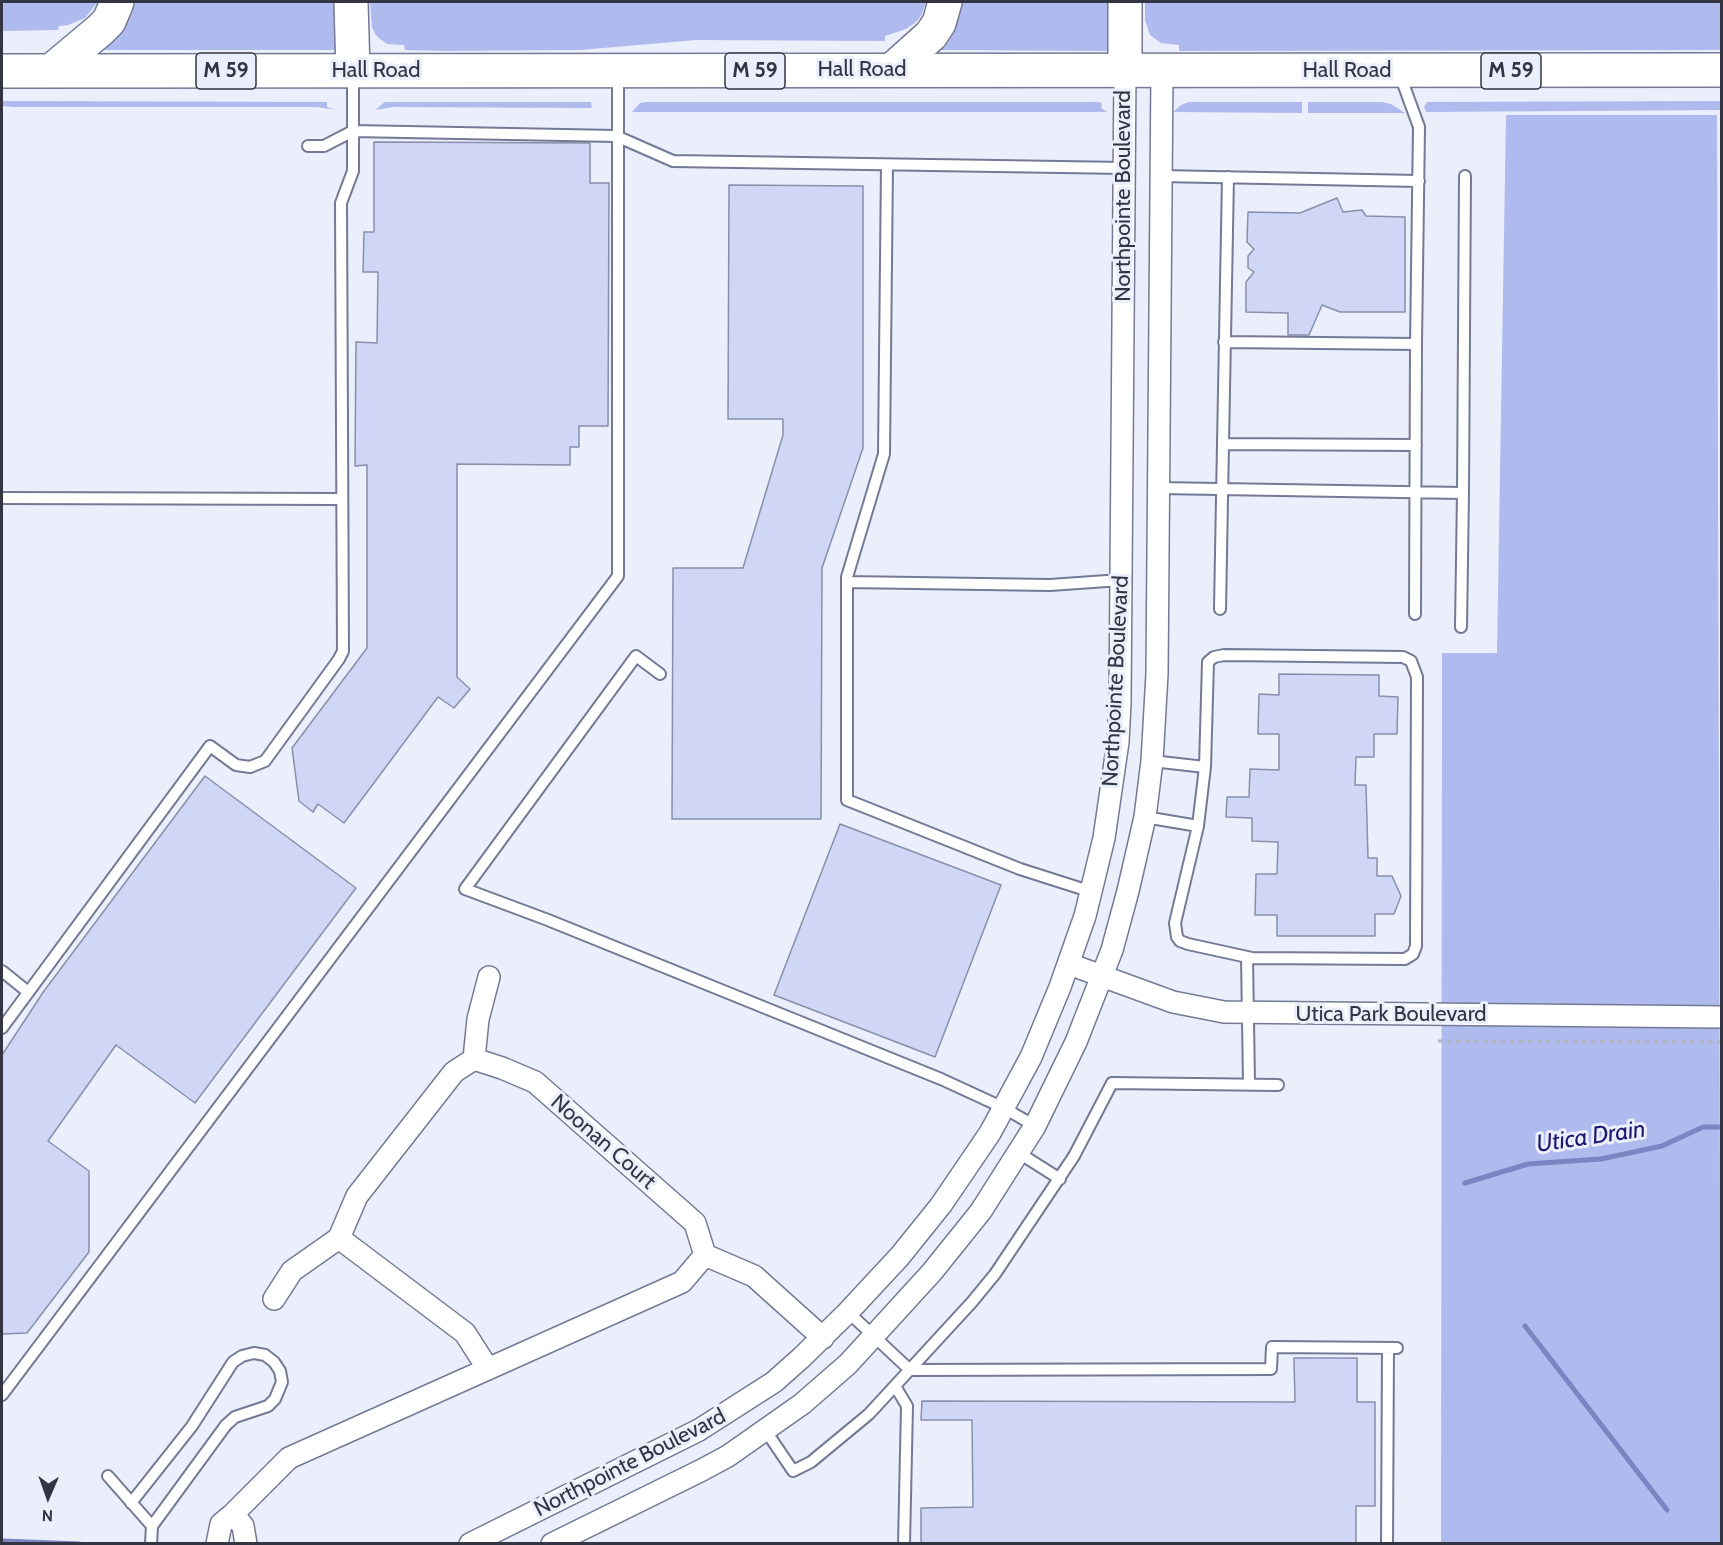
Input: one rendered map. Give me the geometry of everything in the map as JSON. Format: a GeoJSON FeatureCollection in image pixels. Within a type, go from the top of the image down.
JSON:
{"type":"FeatureCollection","features":[{"type":"Feature","properties":{"kind":"highway"},"geometry":{"type":"LineString","coordinates":[[51,71],[109,21],[117,2]]}},
{"type":"Feature","properties":{"kind":"highway"},"geometry":{"type":"LineString","coordinates":[[351,2],[353,71]]}},
{"type":"Feature","properties":{"kind":"highway"},"geometry":{"type":"LineString","coordinates":[[892,70],[931,35],[939,23],[945,2]]}},
{"type":"Feature","properties":{"kind":"highway"},"geometry":{"type":"LineString","coordinates":[[1125,2],[1125,70]]}},
{"type":"Feature","properties":{"kind":"highway","name":"Hall Road"},"geometry":{"type":"LineString","coordinates":[[2,71],[1722,70]]}},
{"type":"Feature","properties":{"kind":"street","name":"Northpointe Boulevard"},"geometry":{"type":"LineString","coordinates":[[470,1544],[669,1447],[716,1421],[774,1382],[848,1312],[900,1256],[941,1205],[974,1158],[1031,1057],[1069,964],[1092,892],[1109,810],[1118,742],[1125,70]]}},
{"type":"Feature","properties":{"kind":"street","name":"Northpointe Boulevard"},"geometry":{"type":"LineString","coordinates":[[552,1544],[584,1537],[702,1470],[766,1431],[824,1386],[874,1337],[954,1246],[981,1211],[1035,1126],[1064,1070],[1102,977],[1125,901],[1144,817],[1152,761],[1156,700],[1162,71]]}},
{"type":"Feature","properties":{"kind":"street"},"geometry":{"type":"LineString","coordinates":[[1123,307],[1159,307]]}},
{"type":"Feature","properties":{"kind":"street"},"geometry":{"type":"LineString","coordinates":[[1121,580],[1132,580],[1147,586],[1157,602]]}},
{"type":"Feature","properties":{"kind":"street","name":"Utica Park Boulevard"},"geometry":{"type":"LineString","coordinates":[[1069,964],[1188,1007],[1248,1014],[1722,1017]]}},
{"type":"Feature","properties":{"kind":"street"},"geometry":{"type":"LineString","coordinates":[[274,1299],[292,1270],[339,1238],[357,1196],[454,1072],[474,1059],[478,1019],[489,977]]}},
{"type":"Feature","properties":{"kind":"street","name":"Noonan Court"},"geometry":{"type":"LineString","coordinates":[[474,1059],[535,1082],[695,1224],[705,1255]]}},
{"type":"Feature","properties":{"kind":"street"},"geometry":{"type":"LineString","coordinates":[[339,1238],[465,1333],[488,1369]]}},
{"type":"Feature","properties":{"kind":"street"},"geometry":{"type":"LineString","coordinates":[[217,1544],[221,1524],[289,1458],[682,1282],[705,1255],[754,1276],[823,1338]]}},
{"type":"Feature","properties":{"kind":"street"},"geometry":{"type":"LineString","coordinates":[[552,1544],[544,1524],[548,1510],[554,1503]]}},
{"type":"Feature","properties":{"kind":"street"},"geometry":{"type":"LineString","coordinates":[[233,1514],[243,1526],[246,1544]]}},
{"type":"Feature","properties":{"kind":"lane"},"geometry":{"type":"LineString","coordinates":[[2,1028],[210,746],[236,765],[250,767],[265,761],[343,651],[341,203],[353,171],[355,113],[353,71]]}},
{"type":"Feature","properties":{"kind":"lane"},"geometry":{"type":"LineString","coordinates":[[2,1395],[618,576],[616,136],[618,71]]}},
{"type":"Feature","properties":{"kind":"lane"},"geometry":{"type":"LineString","coordinates":[[1398,71],[1419,127],[1415,614]]}},
{"type":"Feature","properties":{"kind":"lane"},"geometry":{"type":"LineString","coordinates":[[308,146],[324,146],[353,131],[616,136],[673,161],[1125,168]]}},
{"type":"Feature","properties":{"kind":"lane"},"geometry":{"type":"LineString","coordinates":[[887,165],[884,454],[847,582],[847,800],[1020,869],[1092,892]]}},
{"type":"Feature","properties":{"kind":"lane"},"geometry":{"type":"LineString","coordinates":[[1160,176],[1419,181]]}},
{"type":"Feature","properties":{"kind":"lane"},"geometry":{"type":"LineString","coordinates":[[1220,609],[1228,177]]}},
{"type":"Feature","properties":{"kind":"lane"},"geometry":{"type":"LineString","coordinates":[[1461,627],[1466,177]]}},
{"type":"Feature","properties":{"kind":"lane"},"geometry":{"type":"LineString","coordinates":[[1224,342],[1416,344]]}},
{"type":"Feature","properties":{"kind":"lane"},"geometry":{"type":"LineString","coordinates":[[1223,444],[1416,445]]}},
{"type":"Feature","properties":{"kind":"lane"},"geometry":{"type":"LineString","coordinates":[[1158,488],[1463,493]]}},
{"type":"Feature","properties":{"kind":"lane"},"geometry":{"type":"LineString","coordinates":[[2,498],[342,499]]}},
{"type":"Feature","properties":{"kind":"lane"},"geometry":{"type":"LineString","coordinates":[[847,582],[1050,585],[1121,580]]}},
{"type":"Feature","properties":{"kind":"lane"},"geometry":{"type":"LineString","coordinates":[[660,674],[636,656],[465,888],[919,1070],[1004,1108],[1035,1126]]}},
{"type":"Feature","properties":{"kind":"lane"},"geometry":{"type":"LineString","coordinates":[[1214,657],[1403,657],[1411,661],[1416,669],[1416,946],[1413,954],[1405,959],[1393,960],[1247,957],[1180,941],[1177,937],[1175,923],[1198,826],[1205,767],[1207,669],[1208,662],[1214,657]]}},
{"type":"Feature","properties":{"kind":"lane"},"geometry":{"type":"LineString","coordinates":[[1152,761],[1205,767]]}},
{"type":"Feature","properties":{"kind":"lane"},"geometry":{"type":"LineString","coordinates":[[1144,817],[1198,826]]}},
{"type":"Feature","properties":{"kind":"lane"},"geometry":{"type":"LineString","coordinates":[[1247,957],[1249,1083]]}},
{"type":"Feature","properties":{"kind":"lane"},"geometry":{"type":"LineString","coordinates":[[2,971],[28,992]]}},
{"type":"Feature","properties":{"kind":"lane"},"geometry":{"type":"LineString","coordinates":[[766,1431],[793,1472],[839,1440],[869,1414],[989,1281],[1060,1179],[1112,1083],[1278,1085]]}},
{"type":"Feature","properties":{"kind":"lane"},"geometry":{"type":"LineString","coordinates":[[1019,1153],[1060,1179]]}},
{"type":"Feature","properties":{"kind":"lane"},"geometry":{"type":"LineString","coordinates":[[848,1312],[910,1370],[1271,1369],[1272,1347],[1393,1348],[1387,1544]]}},
{"type":"Feature","properties":{"kind":"lane"},"geometry":{"type":"LineString","coordinates":[[131,1503],[192,1426],[232,1362],[254,1353],[265,1355],[274,1362],[280,1371],[282,1382],[275,1399],[268,1406],[235,1417],[226,1425],[152,1527],[150,1544]]}},
{"type":"Feature","properties":{"kind":"lane"},"geometry":{"type":"LineString","coordinates":[[896,1386],[907,1406],[904,1544]]}},
{"type":"Feature","properties":{"kind":"lane"},"geometry":{"type":"LineString","coordinates":[[108,1476],[152,1527]]}},
{"type":"Feature","properties":{"kind":"path"},"geometry":{"type":"LineString","coordinates":[[1438,1041],[1722,1042]]}},
{"type":"Feature","properties":{"kind":"shaded area"},"geometry":{"type":"Polygon","coordinates":[[[2,2],[98,2],[85,18],[59,26],[58,30],[2,31],[2,2]]]}},
{"type":"Feature","properties":{"kind":"shaded area"},"geometry":{"type":"Polygon","coordinates":[[[132,2],[337,2],[337,48],[336,50],[103,50],[101,48],[132,2]]]}},
{"type":"Feature","properties":{"kind":"shaded area"},"geometry":{"type":"Polygon","coordinates":[[[370,2],[926,2],[916,22],[906,29],[885,36],[885,41],[696,40],[580,50],[444,51],[405,50],[404,45],[387,44],[375,34],[372,27],[370,2]]]}},
{"type":"Feature","properties":{"kind":"shaded area"},"geometry":{"type":"Polygon","coordinates":[[[959,2],[1112,2],[1109,51],[940,50],[938,49],[959,2]]]}},
{"type":"Feature","properties":{"kind":"shaded area"},"geometry":{"type":"Polygon","coordinates":[[[1145,2],[1721,2],[1721,50],[1179,51],[1179,45],[1161,43],[1150,35],[1145,20],[1145,2]]]}},
{"type":"Feature","properties":{"kind":"shaded area"},"geometry":{"type":"Polygon","coordinates":[[[2,101],[327,102],[327,107],[336,110],[317,107],[13,107],[2,106],[2,101]]]}},
{"type":"Feature","properties":{"kind":"shaded area"},"geometry":{"type":"Polygon","coordinates":[[[1722,101],[1721,110],[1426,112],[1424,107],[1427,102],[1722,101]]]}},
{"type":"Feature","properties":{"kind":"shaded area"},"geometry":{"type":"Polygon","coordinates":[[[385,102],[591,102],[592,108],[393,107],[375,110],[385,102]]]}},
{"type":"Feature","properties":{"kind":"shaded area"},"geometry":{"type":"Polygon","coordinates":[[[1097,102],[1102,103],[1101,108],[1107,112],[632,112],[640,103],[1097,102]]]}},
{"type":"Feature","properties":{"kind":"shaded area"},"geometry":{"type":"Polygon","coordinates":[[[1189,102],[1302,102],[1302,113],[1173,112],[1189,102]]]}},
{"type":"Feature","properties":{"kind":"shaded area"},"geometry":{"type":"Polygon","coordinates":[[[1308,102],[1382,102],[1391,104],[1405,113],[1308,113],[1308,102]]]}},
{"type":"Feature","properties":{"kind":"shaded area"},"geometry":{"type":"Polygon","coordinates":[[[1506,115],[1717,115],[1721,1543],[1441,1544],[1442,653],[1497,653],[1506,115]]]}},
{"type":"Feature","properties":{"kind":"building"},"geometry":{"type":"Polygon","coordinates":[[[374,142],[590,143],[590,183],[609,183],[608,426],[579,426],[579,447],[570,447],[570,465],[457,464],[457,677],[470,689],[454,708],[438,697],[344,823],[318,804],[313,812],[299,801],[292,748],[367,648],[367,465],[355,466],[356,342],[377,343],[378,272],[363,272],[364,232],[374,232],[374,142]]]}},
{"type":"Feature","properties":{"kind":"building"},"geometry":{"type":"Polygon","coordinates":[[[729,185],[863,186],[863,448],[822,568],[821,819],[672,819],[673,568],[743,568],[783,435],[783,419],[728,419],[729,185]]]}},
{"type":"Feature","properties":{"kind":"building"},"geometry":{"type":"Polygon","coordinates":[[[1337,198],[1343,212],[1362,210],[1366,216],[1405,217],[1405,312],[1340,312],[1322,305],[1309,335],[1288,335],[1288,313],[1246,312],[1246,282],[1254,272],[1248,268],[1248,256],[1254,249],[1247,242],[1248,212],[1300,213],[1337,198]]]}},
{"type":"Feature","properties":{"kind":"building"},"geometry":{"type":"Polygon","coordinates":[[[1279,674],[1379,675],[1379,696],[1398,697],[1397,734],[1374,734],[1374,757],[1356,757],[1355,785],[1366,785],[1368,858],[1377,858],[1377,876],[1392,876],[1401,896],[1394,914],[1375,914],[1375,936],[1277,936],[1277,915],[1255,915],[1256,874],[1277,874],[1278,842],[1252,841],[1252,818],[1226,817],[1227,797],[1249,797],[1250,769],[1279,770],[1279,734],[1258,734],[1259,694],[1279,695],[1279,674]]]}},
{"type":"Feature","properties":{"kind":"building"},"geometry":{"type":"Polygon","coordinates":[[[205,776],[356,888],[195,1103],[116,1045],[48,1141],[89,1171],[89,1252],[27,1333],[2,1334],[2,1055],[44,991],[205,776]]]}},
{"type":"Feature","properties":{"kind":"building"},"geometry":{"type":"Polygon","coordinates":[[[840,824],[1001,885],[935,1057],[774,995],[840,824]]]}},
{"type":"Feature","properties":{"kind":"building"},"geometry":{"type":"Polygon","coordinates":[[[1294,1358],[1357,1358],[1357,1402],[1375,1402],[1375,1506],[1356,1506],[1356,1544],[921,1544],[921,1508],[973,1507],[972,1420],[921,1420],[922,1401],[1295,1402],[1294,1358]]]}},
{"type":"Feature","properties":{"kind":"waterway","name":"Utica Drain"},"geometry":{"type":"LineString","coordinates":[[1465,1183],[1528,1164],[1601,1159],[1662,1146],[1703,1127],[1722,1127]]}},
{"type":"Feature","properties":{"kind":"waterway"},"geometry":{"type":"LineString","coordinates":[[1525,1326],[1667,1510]]}},
{"type":"Feature","properties":{"kind":"waterway"},"geometry":{"type":"LineString","coordinates":[[2,1541],[80,1544]]}}]}
